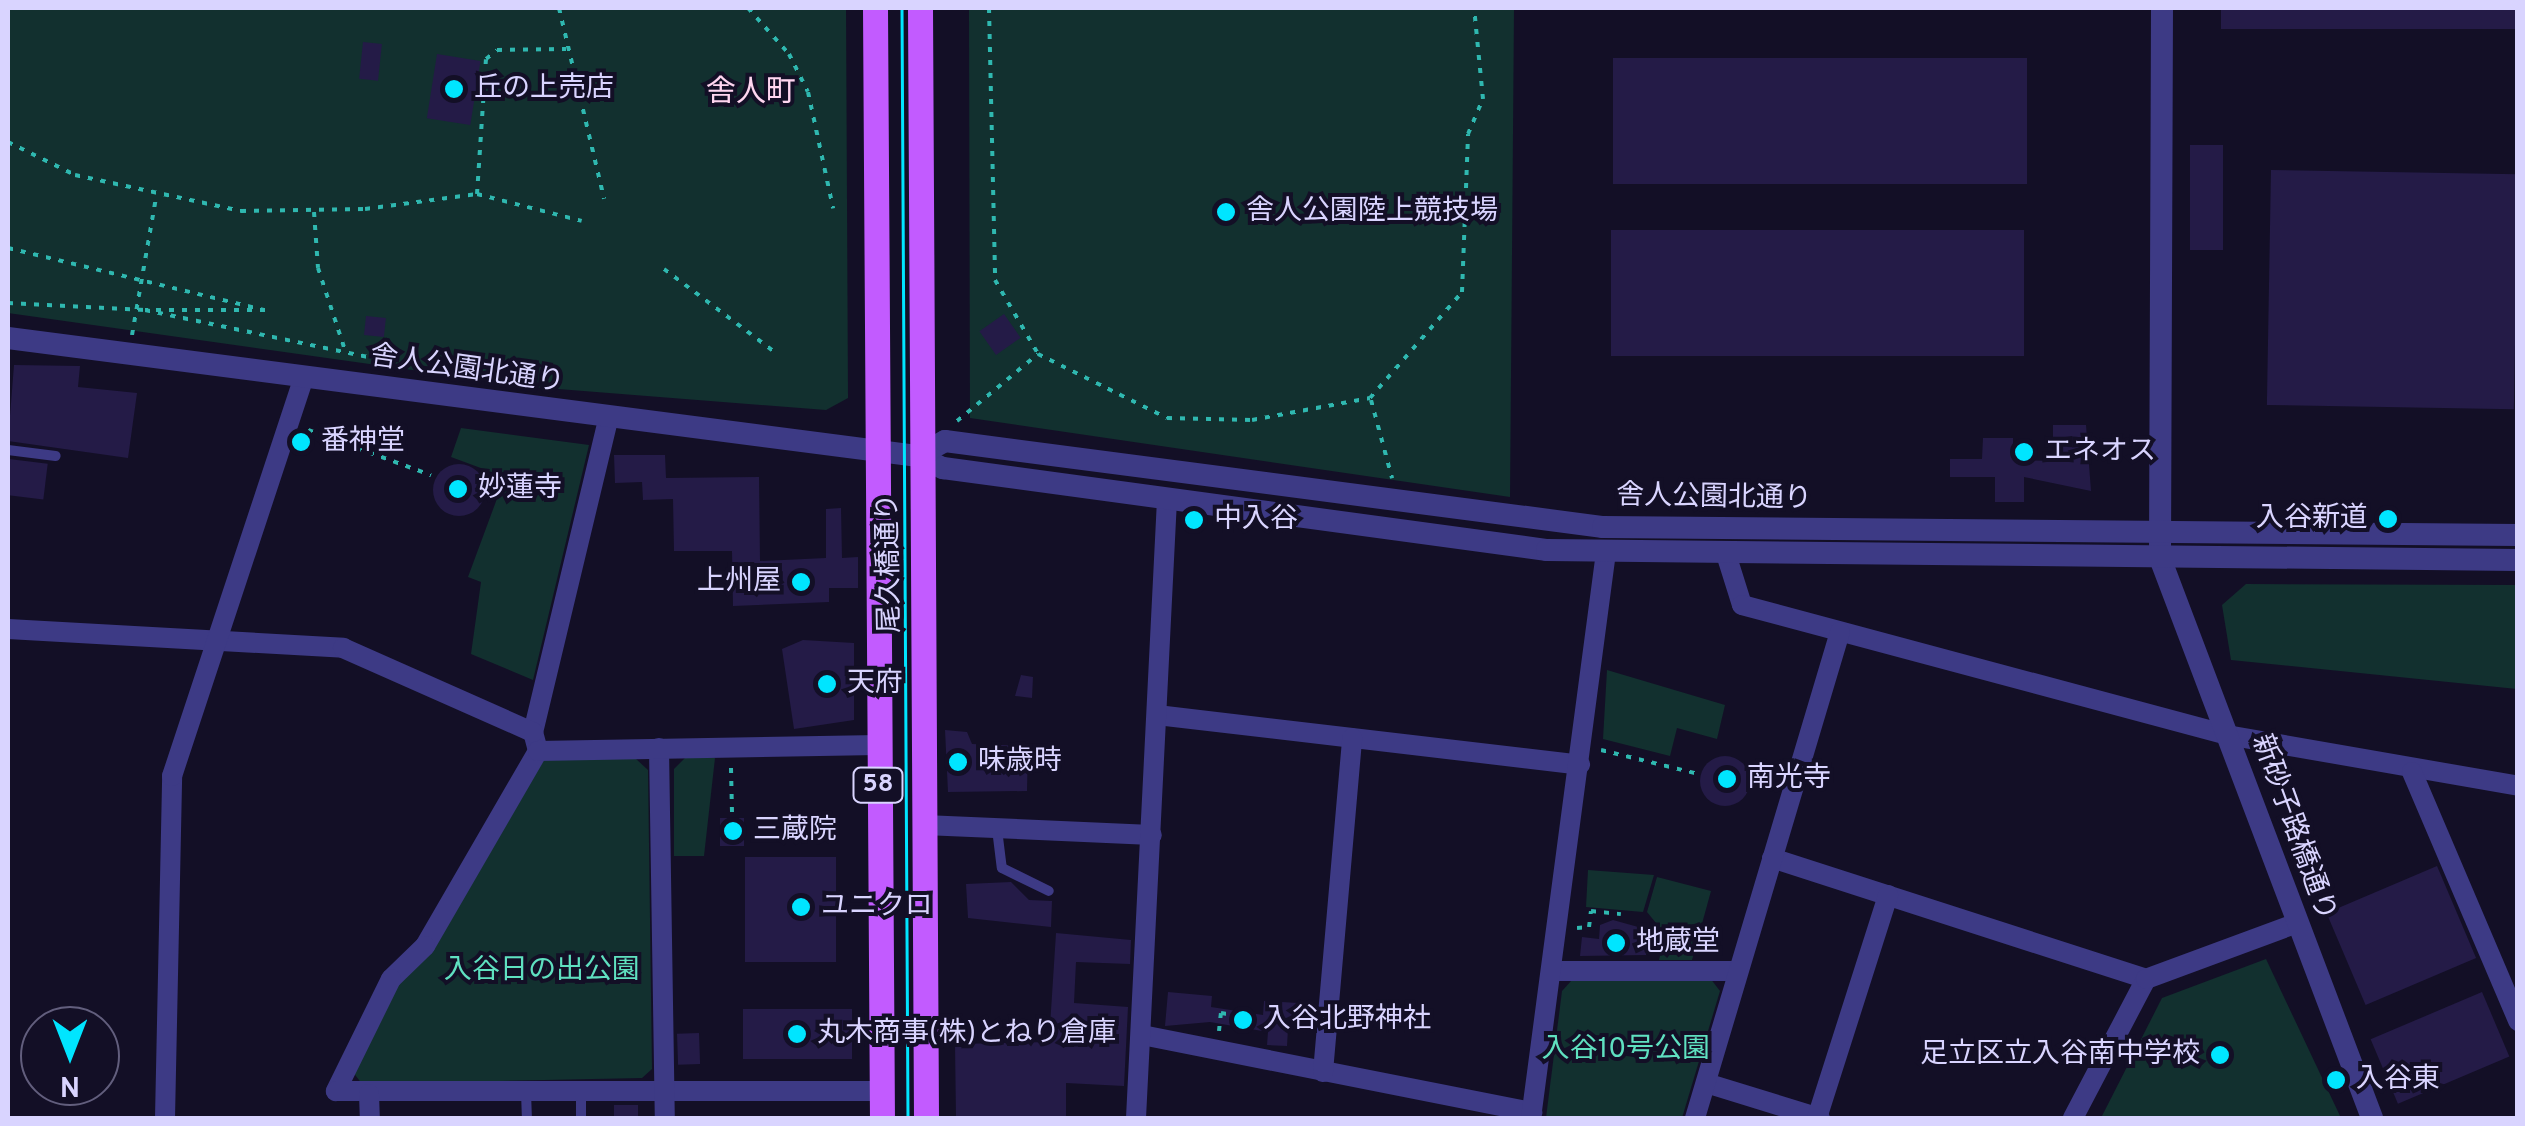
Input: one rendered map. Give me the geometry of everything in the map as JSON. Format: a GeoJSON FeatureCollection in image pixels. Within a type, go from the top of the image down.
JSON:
{"type":"FeatureCollection","features":[{"type":"Feature","properties":{"kind":"main road","name":"尾久橋通り"},"geometry":{"type":"LineString","coordinates":[[875,8],[882,1118]]}},
{"type":"Feature","properties":{"kind":"main road","name":"尾久橋通り"},"geometry":{"type":"LineString","coordinates":[[920,8],[918,456],[926,1118]]}},
{"type":"Feature","properties":{"kind":"street"},"geometry":{"type":"LineString","coordinates":[[2160,558],[2162,8]]}},
{"type":"Feature","properties":{"kind":"street","name":"舎人公園北通り"},"geometry":{"type":"LineString","coordinates":[[8,338],[608,420],[918,456],[943,468],[1166,499],[1606,552],[2518,560]]}},
{"type":"Feature","properties":{"kind":"street"},"geometry":{"type":"LineString","coordinates":[[165,1118],[172,776],[304,378]]}},
{"type":"Feature","properties":{"kind":"street"},"geometry":{"type":"LineString","coordinates":[[608,420],[535,741],[425,946],[391,979],[336,1091],[370,1094],[882,1090]]}},
{"type":"Feature","properties":{"kind":"street","name":"舎人公園北通り"},"geometry":{"type":"LineString","coordinates":[[918,456],[945,441],[1603,527],[2518,535]]}},
{"type":"Feature","properties":{"kind":"street"},"geometry":{"type":"LineString","coordinates":[[1136,1118],[1166,499]]}},
{"type":"Feature","properties":{"kind":"street"},"geometry":{"type":"LineString","coordinates":[[1142,1035],[1531,1115],[1554,971],[1606,552]]}},
{"type":"Feature","properties":{"kind":"street"},"geometry":{"type":"LineString","coordinates":[[1726,554],[1742,605],[2227,735],[2412,772],[2518,786]]}},
{"type":"Feature","properties":{"kind":"street","name":"新砂子路橋通り"},"geometry":{"type":"LineString","coordinates":[[2160,558],[2295,924],[2372,1118]]}},
{"type":"Feature","properties":{"kind":"street"},"geometry":{"type":"LineString","coordinates":[[8,629],[220,638],[343,648],[535,741],[659,748],[878,745]]}},
{"type":"Feature","properties":{"kind":"street"},"geometry":{"type":"LineString","coordinates":[[1695,1118],[1840,632]]}},
{"type":"Feature","properties":{"kind":"street"},"geometry":{"type":"LineString","coordinates":[[1157,715],[1580,765]]}},
{"type":"Feature","properties":{"kind":"street"},"geometry":{"type":"LineString","coordinates":[[1323,1072],[1352,738]]}},
{"type":"Feature","properties":{"kind":"street"},"geometry":{"type":"LineString","coordinates":[[659,748],[665,1118]]}},
{"type":"Feature","properties":{"kind":"street"},"geometry":{"type":"LineString","coordinates":[[2412,772],[2518,1021]]}},
{"type":"Feature","properties":{"kind":"street"},"geometry":{"type":"LineString","coordinates":[[924,825],[1152,835]]}},
{"type":"Feature","properties":{"kind":"street"},"geometry":{"type":"LineString","coordinates":[[1772,858],[2146,978],[2295,924]]}},
{"type":"Feature","properties":{"kind":"street"},"geometry":{"type":"LineString","coordinates":[[1706,1083],[1818,1118],[1888,895]]}},
{"type":"Feature","properties":{"kind":"street"},"geometry":{"type":"LineString","coordinates":[[2496,967],[2518,970]]}},
{"type":"Feature","properties":{"kind":"street"},"geometry":{"type":"LineString","coordinates":[[1554,971],[1738,971]]}},
{"type":"Feature","properties":{"kind":"street"},"geometry":{"type":"LineString","coordinates":[[2073,1118],[2146,978]]}},
{"type":"Feature","properties":{"kind":"street"},"geometry":{"type":"LineString","coordinates":[[370,1094],[370,1118]]}},
{"type":"Feature","properties":{"kind":"lane"},"geometry":{"type":"LineString","coordinates":[[8,450],[56,456]]}},
{"type":"Feature","properties":{"kind":"lane"},"geometry":{"type":"LineString","coordinates":[[996,828],[998,863],[1049,890]]}},
{"type":"Feature","properties":{"kind":"lane"},"geometry":{"type":"LineString","coordinates":[[581,1091],[581,1118]]}},
{"type":"Feature","properties":{"kind":"lane"},"geometry":{"type":"LineString","coordinates":[[526,1092],[527,1118]]}},
{"type":"Feature","properties":{"kind":"path"},"geometry":{"type":"LineString","coordinates":[[559,8],[604,199]]}},
{"type":"Feature","properties":{"kind":"path"},"geometry":{"type":"LineString","coordinates":[[748,8],[808,92],[833,208]]}},
{"type":"Feature","properties":{"kind":"path"},"geometry":{"type":"LineString","coordinates":[[989,8],[996,280],[1038,354],[1166,418],[1252,420],[1370,398],[1462,292],[1468,134],[1482,99],[1474,8]]}},
{"type":"Feature","properties":{"kind":"path"},"geometry":{"type":"LineString","coordinates":[[477,194],[486,59],[496,50],[566,49]]}},
{"type":"Feature","properties":{"kind":"path"},"geometry":{"type":"LineString","coordinates":[[8,142],[156,197],[314,212],[477,194],[582,221]]}},
{"type":"Feature","properties":{"kind":"path"},"geometry":{"type":"LineString","coordinates":[[132,333],[156,197]]}},
{"type":"Feature","properties":{"kind":"path"},"geometry":{"type":"LineString","coordinates":[[314,212],[318,268],[346,354]]}},
{"type":"Feature","properties":{"kind":"path"},"geometry":{"type":"LineString","coordinates":[[8,248],[265,310],[135,310],[8,304]]}},
{"type":"Feature","properties":{"kind":"path"},"geometry":{"type":"LineString","coordinates":[[664,269],[776,353]]}},
{"type":"Feature","properties":{"kind":"path"},"geometry":{"type":"LineString","coordinates":[[145,310],[386,361]]}},
{"type":"Feature","properties":{"kind":"path"},"geometry":{"type":"LineString","coordinates":[[956,422],[1038,354]]}},
{"type":"Feature","properties":{"kind":"path"},"geometry":{"type":"LineString","coordinates":[[1370,398],[1394,487]]}},
{"type":"Feature","properties":{"kind":"path"},"geometry":{"type":"LineString","coordinates":[[290,423],[431,475]]}},
{"type":"Feature","properties":{"kind":"path"},"geometry":{"type":"LineString","coordinates":[[730,748],[732,813]]}},
{"type":"Feature","properties":{"kind":"path"},"geometry":{"type":"LineString","coordinates":[[1596,749],[1698,774]]}},
{"type":"Feature","properties":{"kind":"path"},"geometry":{"type":"LineString","coordinates":[[1572,928],[1589,928],[1592,910],[1621,914]]}},
{"type":"Feature","properties":{"kind":"path"},"geometry":{"type":"LineString","coordinates":[[1217,1050],[1221,1014],[1233,1014]]}},
{"type":"Feature","properties":{"kind":"green space"},"geometry":{"type":"Polygon","coordinates":[[[8,8],[846,8],[848,398],[826,410],[533,387],[8,313],[8,8]]]}},
{"type":"Feature","properties":{"kind":"green space","name":"舎人公園陸上競技場"},"geometry":{"type":"Polygon","coordinates":[[[969,8],[1514,8],[1510,497],[970,418],[969,8]]]}},
{"type":"Feature","properties":{"kind":"green space"},"geometry":{"type":"Polygon","coordinates":[[[461,428],[589,445],[533,680],[471,654],[481,582],[468,577],[505,477],[451,457],[461,428]]]}},
{"type":"Feature","properties":{"kind":"green space"},"geometry":{"type":"Polygon","coordinates":[[[2246,584],[2517,585],[2517,689],[2231,660],[2222,605],[2246,584]]]}},
{"type":"Feature","properties":{"kind":"green space"},"geometry":{"type":"Polygon","coordinates":[[[1607,670],[1725,705],[1717,739],[1677,728],[1670,756],[1603,739],[1607,670]]]}},
{"type":"Feature","properties":{"kind":"green space","name":"入谷日の出公園"},"geometry":{"type":"Polygon","coordinates":[[[635,758],[648,770],[652,1069],[642,1078],[362,1084],[353,1072],[394,987],[544,759],[635,758]]]}},
{"type":"Feature","properties":{"kind":"green space"},"geometry":{"type":"Polygon","coordinates":[[[685,758],[715,758],[704,856],[674,856],[674,769],[685,758]]]}},
{"type":"Feature","properties":{"kind":"green space"},"geometry":{"type":"Polygon","coordinates":[[[1588,870],[1654,875],[1643,912],[1586,907],[1588,870]]]}},
{"type":"Feature","properties":{"kind":"green space"},"geometry":{"type":"Polygon","coordinates":[[[1657,877],[1711,891],[1692,960],[1659,960],[1665,934],[1647,912],[1657,877]]]}},
{"type":"Feature","properties":{"kind":"green space","name":"足立区立入谷南中学校"},"geometry":{"type":"Polygon","coordinates":[[[2266,959],[2341,1118],[2101,1118],[2162,998],[2266,959]]]}},
{"type":"Feature","properties":{"kind":"green space","name":"入谷10号公園"},"geometry":{"type":"Polygon","coordinates":[[[1710,978],[1720,991],[1682,1118],[1546,1118],[1562,991],[1572,980],[1710,978]]]}},
{"type":"Feature","properties":{"kind":"building"},"geometry":{"type":"Polygon","coordinates":[[[2221,8],[2518,8],[2518,29],[2221,29],[2221,8]]]}},
{"type":"Feature","properties":{"kind":"building"},"geometry":{"type":"Polygon","coordinates":[[[363,42],[382,44],[378,81],[359,79],[363,42]]]}},
{"type":"Feature","properties":{"kind":"building","name":"丘の上売店"},"geometry":{"type":"Polygon","coordinates":[[[437,54],[480,61],[470,125],[427,118],[437,54]]]}},
{"type":"Feature","properties":{"kind":"building"},"geometry":{"type":"Polygon","coordinates":[[[1613,58],[2027,58],[2027,184],[1613,184],[1613,58]]]}},
{"type":"Feature","properties":{"kind":"building"},"geometry":{"type":"Polygon","coordinates":[[[2190,145],[2223,145],[2223,250],[2190,250],[2190,145]]]}},
{"type":"Feature","properties":{"kind":"building"},"geometry":{"type":"Polygon","coordinates":[[[2271,170],[2518,174],[2514,409],[2267,405],[2271,170]]]}},
{"type":"Feature","properties":{"kind":"building"},"geometry":{"type":"Polygon","coordinates":[[[1611,230],[2024,230],[2024,356],[1611,356],[1611,230]]]}},
{"type":"Feature","properties":{"kind":"building"},"geometry":{"type":"Polygon","coordinates":[[[1004,314],[1021,338],[996,355],[979,331],[1004,314]]]}},
{"type":"Feature","properties":{"kind":"building"},"geometry":{"type":"Polygon","coordinates":[[[366,316],[386,318],[384,337],[364,335],[366,316]]]}},
{"type":"Feature","properties":{"kind":"building"},"geometry":{"type":"Polygon","coordinates":[[[14,365],[80,366],[78,387],[137,393],[128,458],[8,441],[14,365]]]}},
{"type":"Feature","properties":{"kind":"building"},"geometry":{"type":"Polygon","coordinates":[[[2053,425],[2086,425],[2091,491],[2024,477],[2024,502],[1995,502],[1995,477],[1950,477],[1950,459],[1982,459],[1983,438],[2013,438],[2013,460],[2053,461],[2053,425]]]}},
{"type":"Feature","properties":{"kind":"building"},"geometry":{"type":"Polygon","coordinates":[[[614,455],[665,455],[666,478],[759,477],[760,561],[826,558],[826,509],[841,508],[842,558],[858,557],[858,588],[829,588],[829,602],[733,606],[732,551],[674,551],[673,499],[643,500],[642,482],[615,483],[614,455]]]}},
{"type":"Feature","properties":{"kind":"building"},"geometry":{"type":"Polygon","coordinates":[[[9,459],[48,464],[43,499],[8,495],[9,459]]]}},
{"type":"Feature","properties":{"kind":"building"},"geometry":{"type":"Polygon","coordinates":[[[459,464],[478,471],[485,490],[478,509],[459,516],[440,509],[433,490],[440,471],[459,464]]]}},
{"type":"Feature","properties":{"kind":"building"},"geometry":{"type":"Polygon","coordinates":[[[803,640],[854,643],[854,720],[794,729],[782,649],[803,640]]]}},
{"type":"Feature","properties":{"kind":"building"},"geometry":{"type":"Polygon","coordinates":[[[1021,675],[1033,677],[1032,698],[1015,696],[1021,675]]]}},
{"type":"Feature","properties":{"kind":"building"},"geometry":{"type":"Polygon","coordinates":[[[945,730],[967,732],[972,744],[1028,746],[1027,791],[948,792],[945,730]]]}},
{"type":"Feature","properties":{"kind":"building"},"geometry":{"type":"Polygon","coordinates":[[[1725,756],[1742,764],[1750,781],[1742,798],[1725,806],[1708,798],[1700,781],[1708,764],[1725,756]]]}},
{"type":"Feature","properties":{"kind":"building"},"geometry":{"type":"Polygon","coordinates":[[[720,818],[744,818],[744,846],[720,846],[720,818]]]}},
{"type":"Feature","properties":{"kind":"building"},"geometry":{"type":"Polygon","coordinates":[[[745,857],[836,857],[836,962],[745,962],[745,857]]]}},
{"type":"Feature","properties":{"kind":"building"},"geometry":{"type":"Polygon","coordinates":[[[2437,866],[2476,958],[2366,1005],[2327,913],[2437,866]]]}},
{"type":"Feature","properties":{"kind":"building"},"geometry":{"type":"Polygon","coordinates":[[[1011,882],[1029,900],[1052,901],[1051,927],[968,918],[966,884],[1011,882]]]}},
{"type":"Feature","properties":{"kind":"building"},"geometry":{"type":"Polygon","coordinates":[[[1613,920],[1649,930],[1646,955],[1580,956],[1582,937],[1599,939],[1600,925],[1613,920]]]}},
{"type":"Feature","properties":{"kind":"building"},"geometry":{"type":"Polygon","coordinates":[[[1056,933],[1131,940],[1130,964],[1076,962],[1074,1003],[1128,1007],[1124,1086],[1066,1083],[1066,1118],[956,1118],[955,1044],[1049,1042],[1056,933]]]}},
{"type":"Feature","properties":{"kind":"building"},"geometry":{"type":"Polygon","coordinates":[[[1168,992],[1212,996],[1211,1007],[1263,1015],[1264,1001],[1314,1004],[1313,1030],[1288,1029],[1287,1046],[1267,1045],[1268,1032],[1210,1022],[1165,1026],[1168,992]]]}},
{"type":"Feature","properties":{"kind":"building"},"geometry":{"type":"Polygon","coordinates":[[[2482,992],[2509,1056],[2398,1104],[2371,1039],[2482,992]]]}},
{"type":"Feature","properties":{"kind":"building","name":"丸木商事(株)とねり倉庫"},"geometry":{"type":"Polygon","coordinates":[[[743,1009],[852,1009],[852,1059],[743,1059],[743,1009]]]}},
{"type":"Feature","properties":{"kind":"building"},"geometry":{"type":"Polygon","coordinates":[[[699,1033],[700,1064],[678,1065],[677,1034],[699,1033]]]}},
{"type":"Feature","properties":{"kind":"building"},"geometry":{"type":"Polygon","coordinates":[[[614,1105],[638,1105],[638,1118],[614,1118],[614,1105]]]}},
{"type":"Feature","properties":{"kind":"tram line"},"geometry":{"type":"LineString","coordinates":[[902,8],[908,1118]]}},
{"type":"Feature","properties":{"kind":"place","name":"丘の上売店"},"geometry":{"type":"Point","coordinates":[454,89]}},
{"type":"Feature","properties":{"kind":"place","name":"舎人公園陸上競技場"},"geometry":{"type":"Point","coordinates":[1226,212]}},
{"type":"Feature","properties":{"kind":"place","name":"番神堂"},"geometry":{"type":"Point","coordinates":[301,442]}},
{"type":"Feature","properties":{"kind":"place","name":"エネオス"},"geometry":{"type":"Point","coordinates":[2024,452]}},
{"type":"Feature","properties":{"kind":"place","name":"妙蓮寺"},"geometry":{"type":"Point","coordinates":[458,489]}},
{"type":"Feature","properties":{"kind":"place","name":"入谷新道"},"geometry":{"type":"Point","coordinates":[2388,519]}},
{"type":"Feature","properties":{"kind":"place","name":"中入谷"},"geometry":{"type":"Point","coordinates":[1194,520]}},
{"type":"Feature","properties":{"kind":"place","name":"上州屋"},"geometry":{"type":"Point","coordinates":[801,582]}},
{"type":"Feature","properties":{"kind":"place","name":"天府"},"geometry":{"type":"Point","coordinates":[827,684]}},
{"type":"Feature","properties":{"kind":"place","name":"味歳時"},"geometry":{"type":"Point","coordinates":[958,762]}},
{"type":"Feature","properties":{"kind":"place","name":"南光寺"},"geometry":{"type":"Point","coordinates":[1727,779]}},
{"type":"Feature","properties":{"kind":"place","name":"三蔵院"},"geometry":{"type":"Point","coordinates":[733,831]}},
{"type":"Feature","properties":{"kind":"place","name":"ユニクロ"},"geometry":{"type":"Point","coordinates":[801,907]}},
{"type":"Feature","properties":{"kind":"place","name":"地蔵堂"},"geometry":{"type":"Point","coordinates":[1616,943]}},
{"type":"Feature","properties":{"kind":"place","name":"入谷北野神社"},"geometry":{"type":"Point","coordinates":[1243,1020]}},
{"type":"Feature","properties":{"kind":"place","name":"丸木商事(株)とねり倉庫"},"geometry":{"type":"Point","coordinates":[797,1034]}},
{"type":"Feature","properties":{"kind":"place","name":"足立区立入谷南中学校"},"geometry":{"type":"Point","coordinates":[2220,1055]}},
{"type":"Feature","properties":{"kind":"place","name":"入谷東"},"geometry":{"type":"Point","coordinates":[2336,1080]}},
{"type":"Feature","properties":{"kind":"district","name":"舎人町"},"geometry":{"type":"Point","coordinates":[751,94]}}]}
